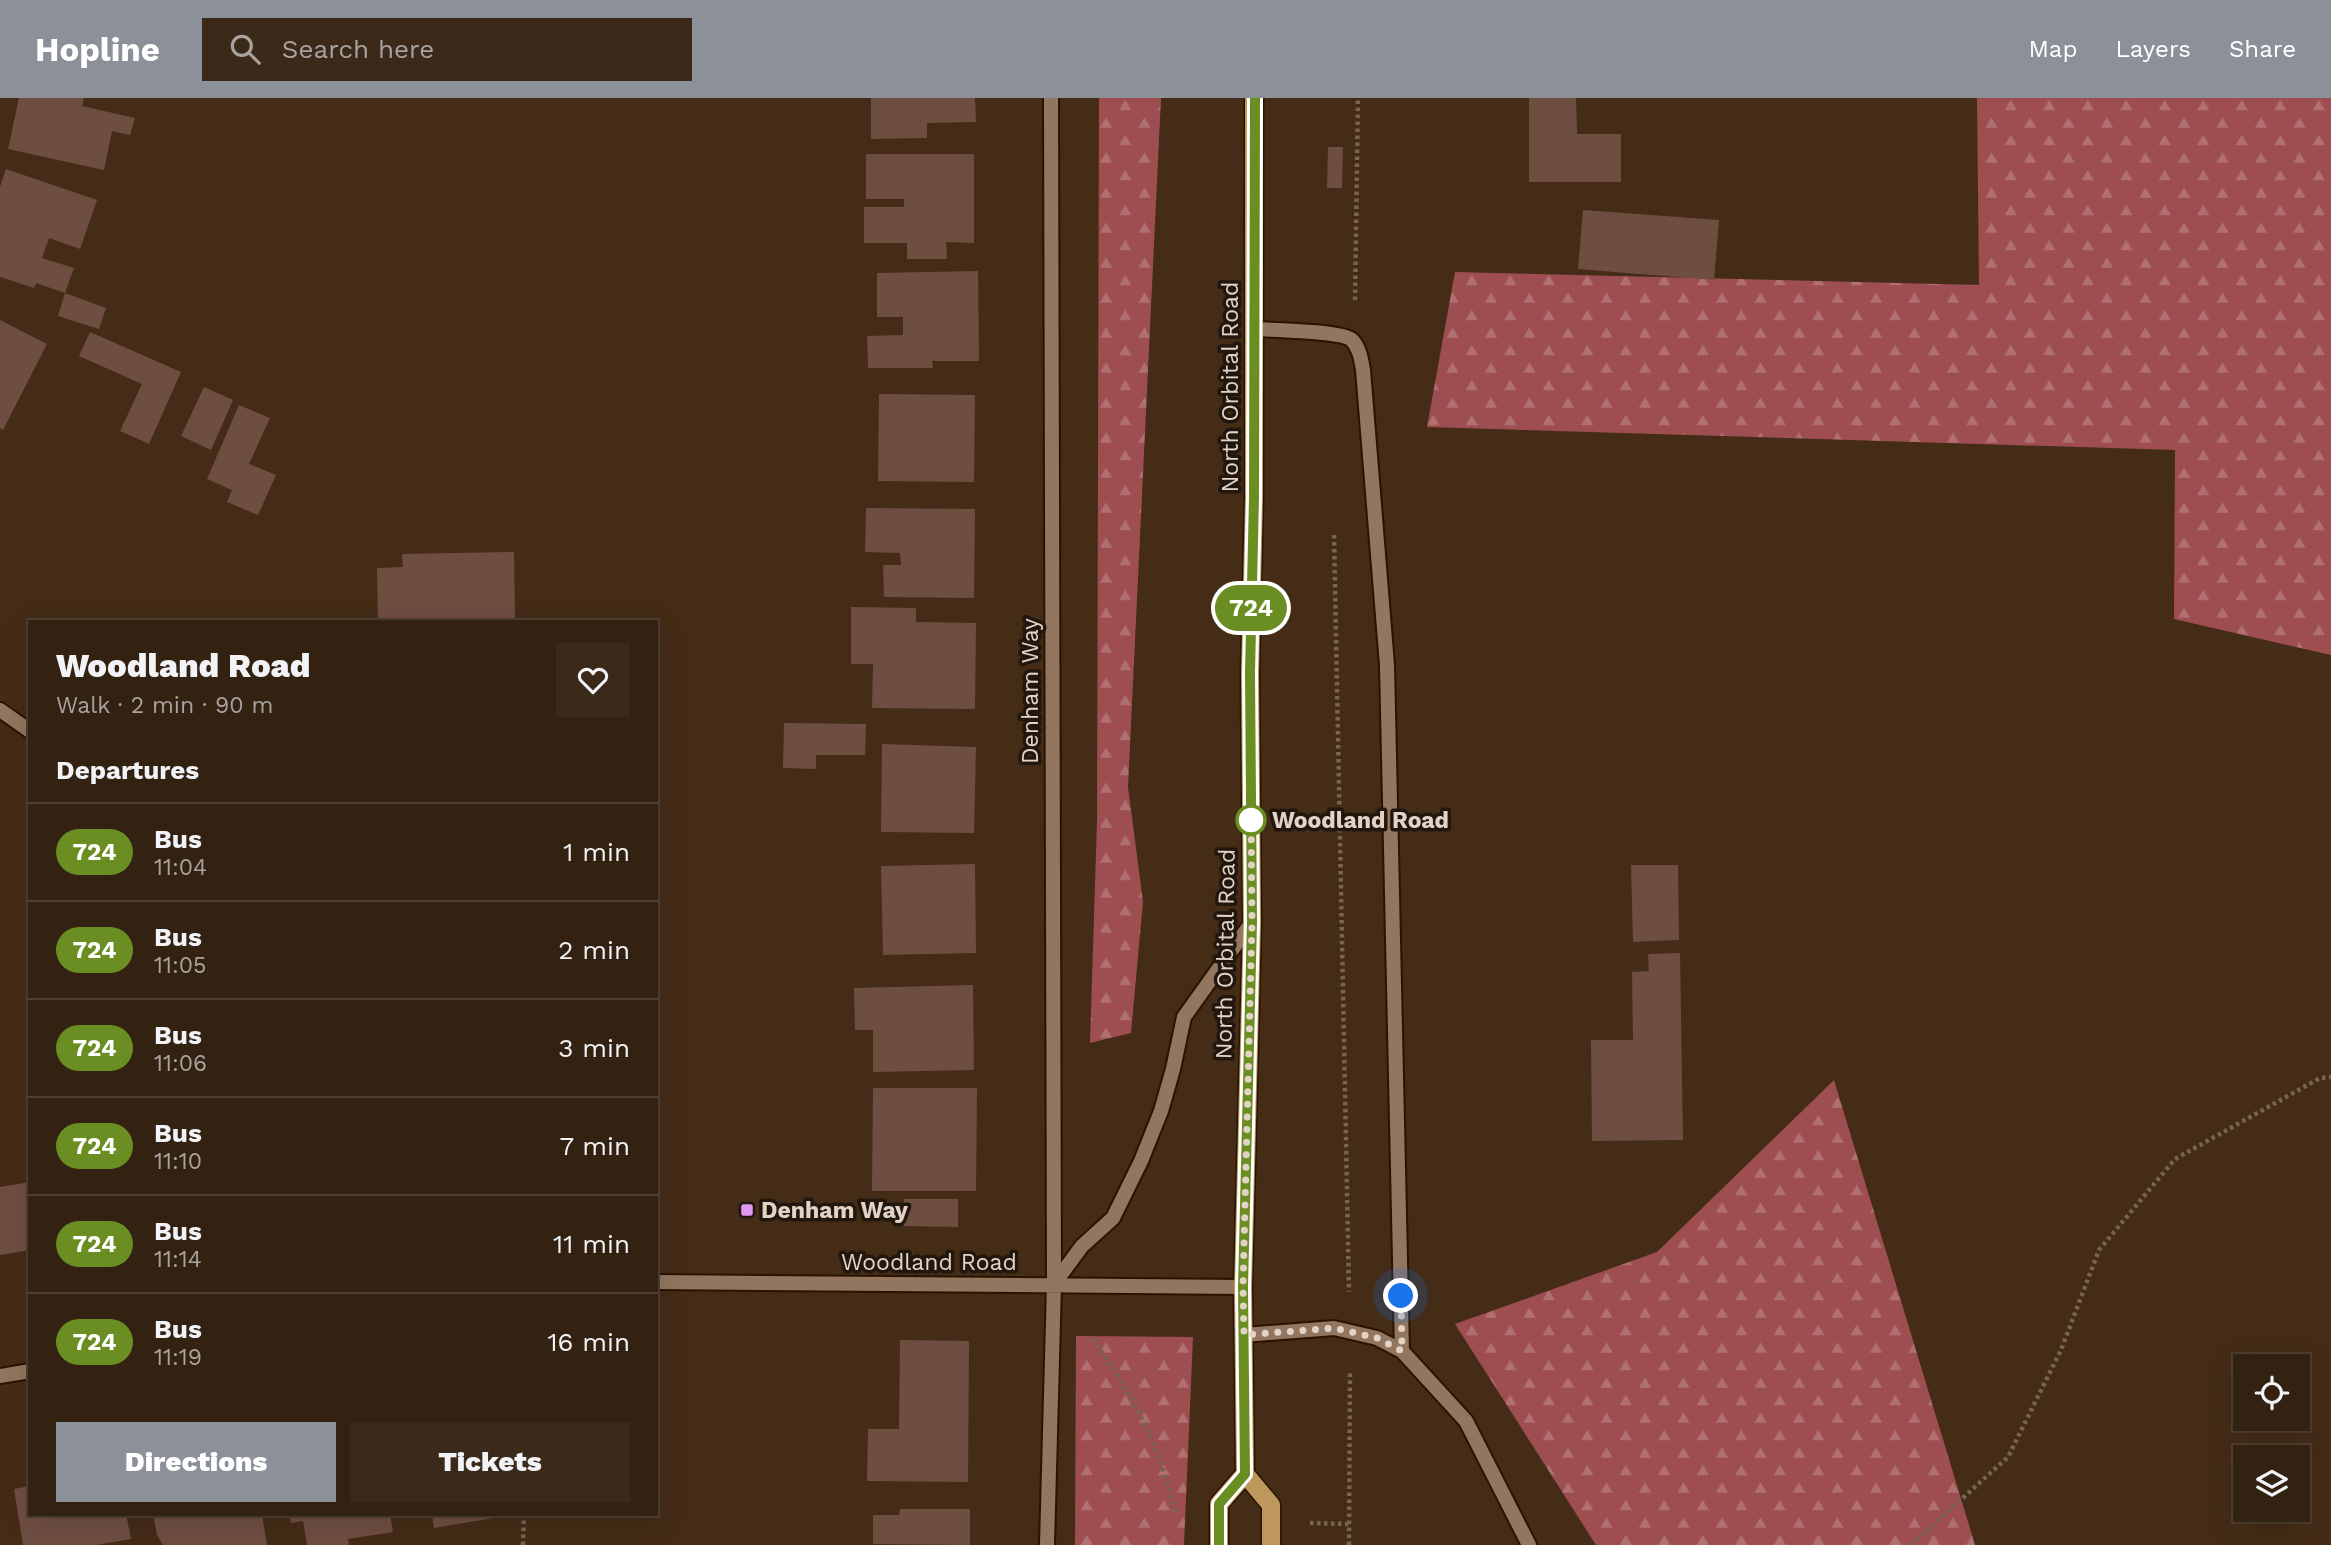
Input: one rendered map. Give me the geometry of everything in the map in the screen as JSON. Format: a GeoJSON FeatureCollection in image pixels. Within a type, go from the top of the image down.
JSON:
{"type":"FeatureCollection","features":[{"type":"Feature","properties":{"kind":"main road","name":"North Orbital Road"},"geometry":{"type":"LineString","coordinates":[[1245,1474],[1243,1287],[1252,922],[1250,673],[1254,498],[1254,98]]}},
{"type":"Feature","properties":{"kind":"main road"},"geometry":{"type":"LineString","coordinates":[[1219,1545],[1219,1504],[1245,1474],[1271,1506],[1271,1545]]}},
{"type":"Feature","properties":{"kind":"street","name":"Denham Way"},"geometry":{"type":"LineString","coordinates":[[1047,1545],[1054,1284],[1051,98]]}},
{"type":"Feature","properties":{"kind":"street"},"geometry":{"type":"LineString","coordinates":[[1254,329],[1336,334],[1350,338],[1360,352],[1363,370],[1387,665],[1402,1351]]}},
{"type":"Feature","properties":{"kind":"street"},"geometry":{"type":"LineString","coordinates":[[0,710],[28,730]]}},
{"type":"Feature","properties":{"kind":"street"},"geometry":{"type":"LineString","coordinates":[[1054,1284],[1082,1246],[1113,1218],[1141,1161],[1161,1111],[1184,1017],[1252,922]]}},
{"type":"Feature","properties":{"kind":"street","name":"Woodland Road"},"geometry":{"type":"LineString","coordinates":[[658,1282],[1243,1287]]}},
{"type":"Feature","properties":{"kind":"street"},"geometry":{"type":"LineString","coordinates":[[1244,1335],[1334,1328],[1377,1338],[1402,1351],[1466,1421],[1529,1545]]}},
{"type":"Feature","properties":{"kind":"street"},"geometry":{"type":"LineString","coordinates":[[0,1376],[28,1371]]}},
{"type":"Feature","properties":{"kind":"path"},"geometry":{"type":"LineString","coordinates":[[1350,338],[1356,293],[1358,98]]}},
{"type":"Feature","properties":{"kind":"path"},"geometry":{"type":"LineString","coordinates":[[1334,526],[1350,1331],[1349,1545]]}},
{"type":"Feature","properties":{"kind":"path"},"geometry":{"type":"LineString","coordinates":[[1911,1545],[2008,1457],[2061,1350],[2099,1250],[2175,1159],[2320,1077],[2331,1077]]}},
{"type":"Feature","properties":{"kind":"path"},"geometry":{"type":"LineString","coordinates":[[1092,1338],[1142,1418],[1164,1473],[1177,1517]]}},
{"type":"Feature","properties":{"kind":"path"},"geometry":{"type":"LineString","coordinates":[[523,1545],[524,1516]]}},
{"type":"Feature","properties":{"kind":"green space"},"geometry":{"type":"Polygon","coordinates":[[[1099,98],[1161,98],[1128,787],[1143,902],[1131,1033],[1090,1043],[1097,821],[1099,98]]]}},
{"type":"Feature","properties":{"kind":"green space"},"geometry":{"type":"Polygon","coordinates":[[[1977,98],[2331,98],[2331,655],[2174,619],[2175,450],[1427,427],[1455,272],[1979,285],[1977,98]]]}},
{"type":"Feature","properties":{"kind":"green space"},"geometry":{"type":"Polygon","coordinates":[[[1834,1080],[1975,1545],[1596,1545],[1455,1324],[1657,1252],[1834,1080]]]}},
{"type":"Feature","properties":{"kind":"green space"},"geometry":{"type":"Polygon","coordinates":[[[1076,1336],[1193,1337],[1184,1545],[1075,1545],[1076,1336]]]}},
{"type":"Feature","properties":{"kind":"building"},"geometry":{"type":"Polygon","coordinates":[[[19,98],[84,98],[82,106],[135,118],[130,135],[112,131],[104,170],[8,149],[19,98]]]}},
{"type":"Feature","properties":{"kind":"building"},"geometry":{"type":"Polygon","coordinates":[[[871,98],[975,98],[976,122],[927,123],[927,138],[871,139],[871,98]]]}},
{"type":"Feature","properties":{"kind":"building"},"geometry":{"type":"Polygon","coordinates":[[[1529,98],[1576,98],[1577,134],[1621,134],[1621,182],[1529,182],[1529,98]]]}},
{"type":"Feature","properties":{"kind":"building"},"geometry":{"type":"Polygon","coordinates":[[[1328,147],[1343,147],[1342,188],[1327,188],[1328,147]]]}},
{"type":"Feature","properties":{"kind":"building"},"geometry":{"type":"Polygon","coordinates":[[[866,154],[974,154],[974,243],[946,242],[947,259],[907,259],[907,243],[864,243],[864,207],[904,207],[904,199],[866,199],[866,154]]]}},
{"type":"Feature","properties":{"kind":"building"},"geometry":{"type":"Polygon","coordinates":[[[6,169],[97,200],[80,249],[49,238],[42,258],[74,268],[65,293],[36,283],[34,288],[0,277],[0,187],[6,169]]]}},
{"type":"Feature","properties":{"kind":"building"},"geometry":{"type":"Polygon","coordinates":[[[1583,210],[1719,220],[1714,280],[1578,269],[1583,210]]]}},
{"type":"Feature","properties":{"kind":"building"},"geometry":{"type":"Polygon","coordinates":[[[978,271],[979,361],[932,361],[933,368],[868,368],[867,336],[903,335],[903,317],[877,317],[877,273],[978,271]]]}},
{"type":"Feature","properties":{"kind":"building"},"geometry":{"type":"Polygon","coordinates":[[[65,293],[106,308],[99,329],[58,316],[65,293]]]}},
{"type":"Feature","properties":{"kind":"building"},"geometry":{"type":"Polygon","coordinates":[[[0,320],[47,344],[3,430],[0,428],[0,320]]]}},
{"type":"Feature","properties":{"kind":"building"},"geometry":{"type":"Polygon","coordinates":[[[90,332],[181,372],[149,444],[120,431],[142,384],[79,356],[90,332]]]}},
{"type":"Feature","properties":{"kind":"building"},"geometry":{"type":"Polygon","coordinates":[[[204,387],[233,400],[211,450],[181,436],[204,387]]]}},
{"type":"Feature","properties":{"kind":"building"},"geometry":{"type":"Polygon","coordinates":[[[879,394],[975,395],[974,482],[878,481],[879,394]]]}},
{"type":"Feature","properties":{"kind":"building"},"geometry":{"type":"Polygon","coordinates":[[[239,405],[270,418],[249,464],[276,475],[258,515],[227,502],[232,490],[207,479],[239,405]]]}},
{"type":"Feature","properties":{"kind":"building"},"geometry":{"type":"Polygon","coordinates":[[[866,508],[975,509],[974,598],[884,597],[883,565],[901,565],[900,553],[865,552],[866,508]]]}},
{"type":"Feature","properties":{"kind":"building"},"geometry":{"type":"Polygon","coordinates":[[[514,552],[515,620],[378,620],[377,568],[403,567],[402,554],[514,552]]]}},
{"type":"Feature","properties":{"kind":"building"},"geometry":{"type":"Polygon","coordinates":[[[851,607],[916,608],[916,622],[976,623],[975,709],[872,708],[873,664],[851,664],[851,607]]]}},
{"type":"Feature","properties":{"kind":"building"},"geometry":{"type":"Polygon","coordinates":[[[784,723],[866,724],[865,755],[816,755],[816,769],[783,768],[784,723]]]}},
{"type":"Feature","properties":{"kind":"building"},"geometry":{"type":"Polygon","coordinates":[[[882,744],[976,747],[974,833],[881,832],[882,744]]]}},
{"type":"Feature","properties":{"kind":"building"},"geometry":{"type":"Polygon","coordinates":[[[975,864],[976,953],[883,955],[881,866],[975,864]]]}},
{"type":"Feature","properties":{"kind":"building"},"geometry":{"type":"Polygon","coordinates":[[[1631,865],[1678,865],[1679,940],[1633,942],[1631,865]]]}},
{"type":"Feature","properties":{"kind":"building"},"geometry":{"type":"Polygon","coordinates":[[[1680,953],[1683,1140],[1592,1141],[1591,1040],[1633,1040],[1632,972],[1649,971],[1648,954],[1680,953]]]}},
{"type":"Feature","properties":{"kind":"building"},"geometry":{"type":"Polygon","coordinates":[[[973,985],[974,1070],[873,1072],[873,1030],[855,1030],[854,988],[973,985]]]}},
{"type":"Feature","properties":{"kind":"building"},"geometry":{"type":"Polygon","coordinates":[[[873,1088],[977,1088],[976,1191],[872,1191],[873,1088]]]}},
{"type":"Feature","properties":{"kind":"building"},"geometry":{"type":"Polygon","coordinates":[[[28,1182],[28,1250],[0,1255],[0,1187],[28,1182]]]}},
{"type":"Feature","properties":{"kind":"building"},"geometry":{"type":"Polygon","coordinates":[[[904,1199],[958,1199],[958,1227],[904,1226],[904,1199]]]}},
{"type":"Feature","properties":{"kind":"building"},"geometry":{"type":"Polygon","coordinates":[[[900,1340],[969,1341],[968,1482],[867,1481],[868,1429],[899,1429],[900,1340]]]}},
{"type":"Feature","properties":{"kind":"building"},"geometry":{"type":"Polygon","coordinates":[[[28,1486],[28,1516],[126,1516],[131,1539],[96,1545],[23,1545],[14,1489],[28,1486]]]}},
{"type":"Feature","properties":{"kind":"building"},"geometry":{"type":"Polygon","coordinates":[[[900,1509],[970,1509],[970,1545],[873,1544],[873,1515],[899,1515],[900,1509]]]}},
{"type":"Feature","properties":{"kind":"building"},"geometry":{"type":"Polygon","coordinates":[[[153,1516],[262,1516],[267,1545],[163,1545],[157,1535],[153,1516]]]}},
{"type":"Feature","properties":{"kind":"building"},"geometry":{"type":"Polygon","coordinates":[[[289,1516],[390,1516],[393,1532],[348,1539],[349,1545],[307,1545],[303,1521],[291,1523],[289,1516]]]}},
{"type":"Feature","properties":{"kind":"building"},"geometry":{"type":"Polygon","coordinates":[[[432,1516],[499,1516],[499,1517],[434,1528],[432,1516]]]}},
{"type":"Feature","properties":{"kind":"bus line","name":"724"},"geometry":{"type":"LineString","coordinates":[[1219,1545],[1219,1504],[1245,1474],[1243,1287],[1252,922],[1250,673],[1254,498],[1255,98]]}},
{"type":"Feature","properties":{"kind":"place","name":"Woodland Road"},"geometry":{"type":"Point","coordinates":[1251,820]}},
{"type":"Feature","properties":{"kind":"place","name":"Denham Way"},"geometry":{"type":"Point","coordinates":[747,1210]}},
{"type":"Feature","properties":{"kind":"route"},"geometry":{"type":"LineString","coordinates":[[1251,820],[1251,811],[1252,922],[1244,1335],[1334,1328],[1377,1338],[1402,1351],[1401,1296]]}}]}
